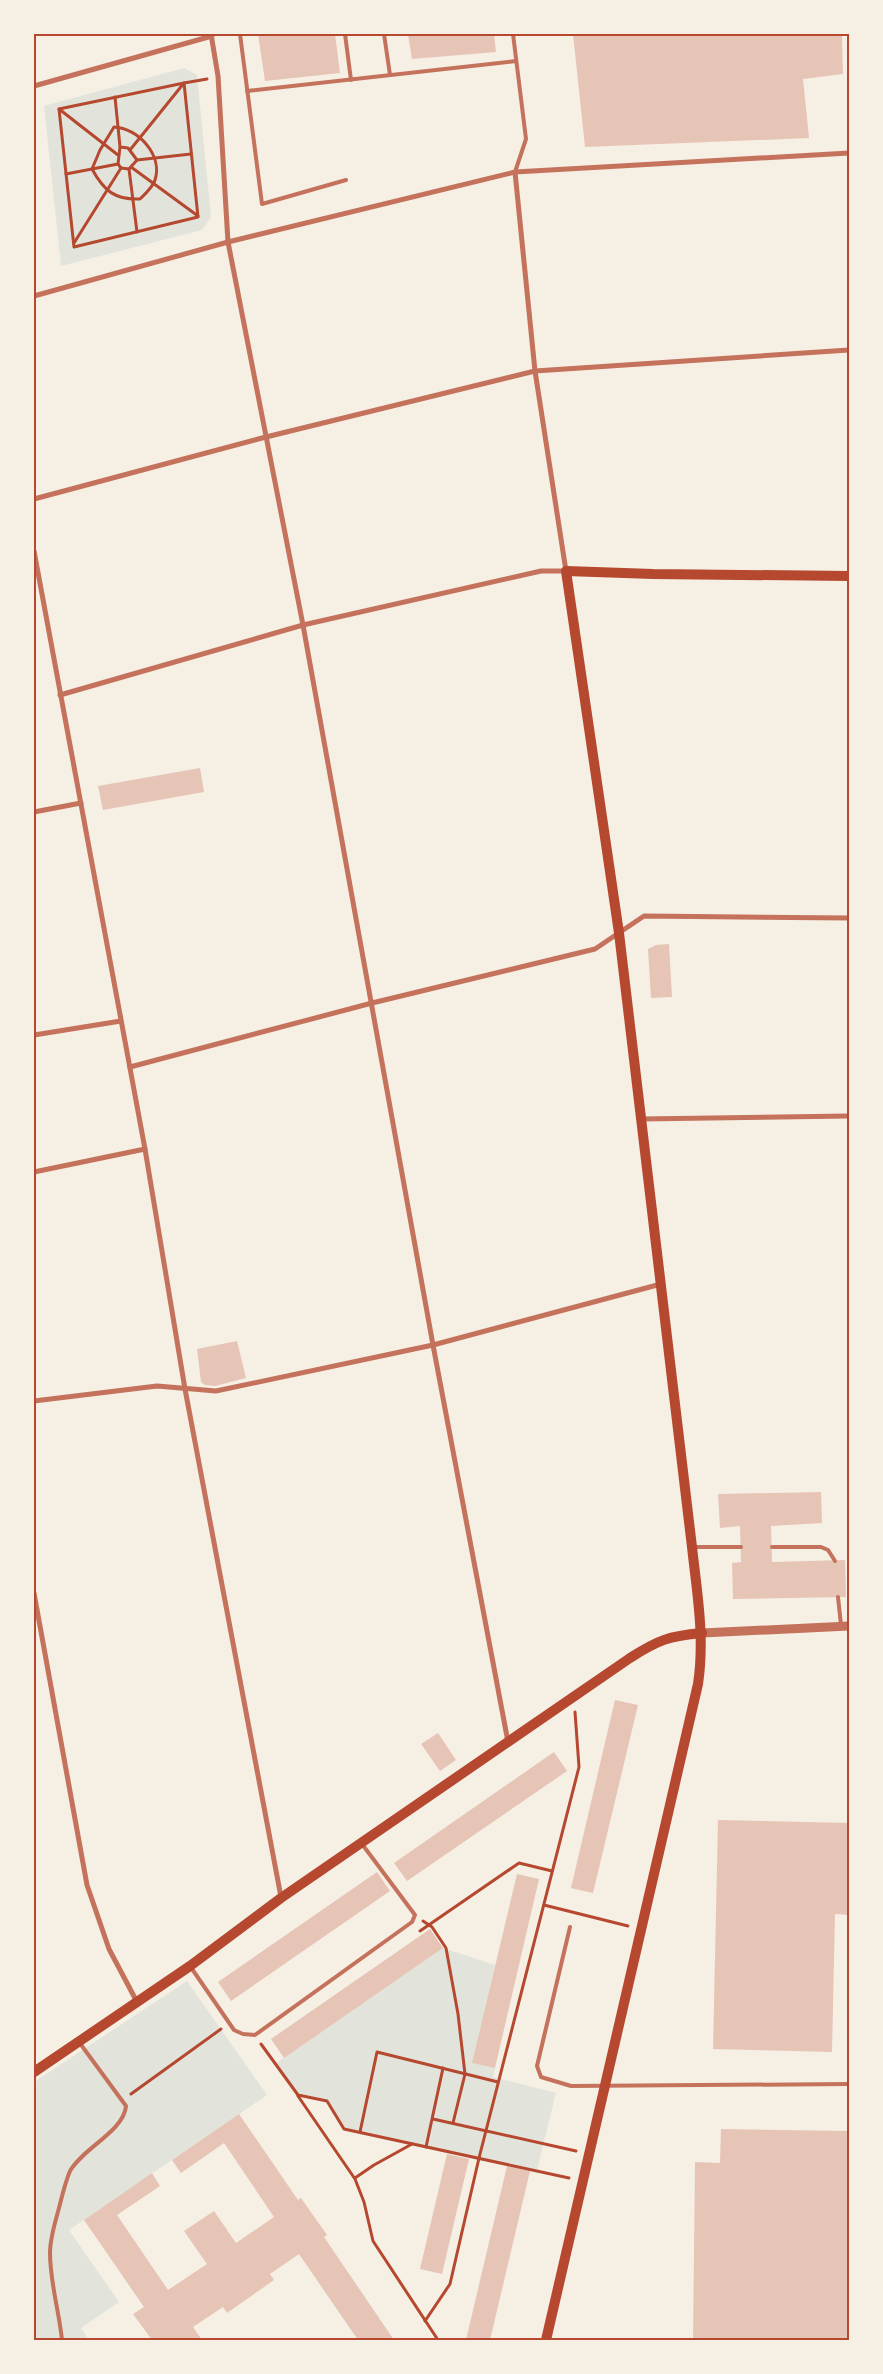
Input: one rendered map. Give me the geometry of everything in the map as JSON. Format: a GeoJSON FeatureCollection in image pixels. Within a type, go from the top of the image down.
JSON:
{"type":"FeatureCollection","features":[{"type":"Feature","properties":{"kind":"main road"},"geometry":{"type":"LineString","coordinates":[[546,2340],[698,1684],[702,1633],[619,933],[566,571],[849,576]]}},
{"type":"Feature","properties":{"kind":"main road"},"geometry":{"type":"LineString","coordinates":[[34,2072],[190,1966],[361,1843],[656,1641],[679,1635],[702,1633]]}},
{"type":"Feature","properties":{"kind":"street"},"geometry":{"type":"LineString","coordinates":[[34,86],[212,35],[218,76],[228,242],[303,625],[433,1345],[508,1742]]}},
{"type":"Feature","properties":{"kind":"street"},"geometry":{"type":"LineString","coordinates":[[34,296],[228,242],[515,172],[849,153]]}},
{"type":"Feature","properties":{"kind":"street"},"geometry":{"type":"LineString","coordinates":[[60,695],[303,625],[541,571],[566,571],[535,371],[515,172]]}},
{"type":"Feature","properties":{"kind":"street"},"geometry":{"type":"LineString","coordinates":[[34,498],[266,437],[535,371],[849,350]]}},
{"type":"Feature","properties":{"kind":"street"},"geometry":{"type":"LineString","coordinates":[[34,551],[145,1149],[185,1389],[282,1898]]}},
{"type":"Feature","properties":{"kind":"street"},"geometry":{"type":"LineString","coordinates":[[34,812],[81,803]]}},
{"type":"Feature","properties":{"kind":"street"},"geometry":{"type":"LineString","coordinates":[[130,1067],[372,1003],[595,949],[644,916],[849,918]]}},
{"type":"Feature","properties":{"kind":"street"},"geometry":{"type":"LineString","coordinates":[[34,1035],[121,1020]]}},
{"type":"Feature","properties":{"kind":"street"},"geometry":{"type":"LineString","coordinates":[[642,1120],[849,1116]]}},
{"type":"Feature","properties":{"kind":"street"},"geometry":{"type":"LineString","coordinates":[[34,1172],[145,1149]]}},
{"type":"Feature","properties":{"kind":"street"},"geometry":{"type":"LineString","coordinates":[[34,1401],[157,1386],[216,1391],[433,1345],[662,1284]]}},
{"type":"Feature","properties":{"kind":"street"},"geometry":{"type":"LineString","coordinates":[[34,1593],[87,1884],[109,1949],[138,2002]]}},
{"type":"Feature","properties":{"kind":"street"},"geometry":{"type":"LineString","coordinates":[[702,1633],[845,1626]]}},
{"type":"Feature","properties":{"kind":"lane"},"geometry":{"type":"LineString","coordinates":[[240,34],[262,204],[346,180]]}},
{"type":"Feature","properties":{"kind":"lane"},"geometry":{"type":"LineString","coordinates":[[345,34],[351,80]]}},
{"type":"Feature","properties":{"kind":"lane"},"geometry":{"type":"LineString","coordinates":[[384,34],[390,75]]}},
{"type":"Feature","properties":{"kind":"lane"},"geometry":{"type":"LineString","coordinates":[[513,34],[526,139],[515,172]]}},
{"type":"Feature","properties":{"kind":"lane"},"geometry":{"type":"LineString","coordinates":[[247,91],[516,61]]}},
{"type":"Feature","properties":{"kind":"lane"},"geometry":{"type":"LineString","coordinates":[[692,1547],[741,1547]]}},
{"type":"Feature","properties":{"kind":"lane"},"geometry":{"type":"LineString","coordinates":[[772,1547],[821,1547],[828,1550],[835,1560]]}},
{"type":"Feature","properties":{"kind":"lane"},"geometry":{"type":"LineString","coordinates":[[838,1597],[845,1626]]}},
{"type":"Feature","properties":{"kind":"lane"},"geometry":{"type":"LineString","coordinates":[[190,1966],[234,2030],[242,2034],[255,2035],[412,1922],[415,1915],[361,1843]]}},
{"type":"Feature","properties":{"kind":"lane"},"geometry":{"type":"LineString","coordinates":[[570,1927],[536,2066],[541,2077],[571,2086],[849,2084]]}},
{"type":"Feature","properties":{"kind":"lane"},"geometry":{"type":"LineString","coordinates":[[62,2340],[60,2314],[52,2279],[50,2252],[53,2232],[70,2172],[80,2158],[118,2124],[126,2114],[126,2106],[79,2042]]}},
{"type":"Feature","properties":{"kind":"path"},"geometry":{"type":"LineString","coordinates":[[59,109],[218,76]]}},
{"type":"Feature","properties":{"kind":"path"},"geometry":{"type":"LineString","coordinates":[[130,150],[184,83]]}},
{"type":"Feature","properties":{"kind":"path"},"geometry":{"type":"LineString","coordinates":[[184,83],[198,217]]}},
{"type":"Feature","properties":{"kind":"path"},"geometry":{"type":"LineString","coordinates":[[115,97],[120,147],[118,164],[121,168]]}},
{"type":"Feature","properties":{"kind":"path"},"geometry":{"type":"LineString","coordinates":[[59,109],[118,155]]}},
{"type":"Feature","properties":{"kind":"path"},"geometry":{"type":"LineString","coordinates":[[59,109],[74,247],[198,217]]}},
{"type":"Feature","properties":{"kind":"path"},"geometry":{"type":"LineString","coordinates":[[114,127],[123,127],[140,139],[155,158],[157,170],[153,184],[140,199],[128,200],[100,185],[92,170],[103,144],[114,127]]}},
{"type":"Feature","properties":{"kind":"path"},"geometry":{"type":"LineString","coordinates":[[120,147],[130,150],[137,160]]}},
{"type":"Feature","properties":{"kind":"path"},"geometry":{"type":"LineString","coordinates":[[136,232],[130,168],[137,160],[192,154]]}},
{"type":"Feature","properties":{"kind":"path"},"geometry":{"type":"LineString","coordinates":[[66,174],[118,164]]}},
{"type":"Feature","properties":{"kind":"path"},"geometry":{"type":"LineString","coordinates":[[121,168],[130,168],[198,217]]}},
{"type":"Feature","properties":{"kind":"path"},"geometry":{"type":"LineString","coordinates":[[74,244],[121,168]]}},
{"type":"Feature","properties":{"kind":"path"},"geometry":{"type":"LineString","coordinates":[[425,2321],[450,2284],[479,2158],[579,1767],[574,1696]]}},
{"type":"Feature","properties":{"kind":"path"},"geometry":{"type":"LineString","coordinates":[[544,1905],[642,1929]]}},
{"type":"Feature","properties":{"kind":"path"},"geometry":{"type":"LineString","coordinates":[[415,1915],[432,1928],[446,1948],[458,2014],[464,2074],[453,2123]]}},
{"type":"Feature","properties":{"kind":"path"},"geometry":{"type":"LineString","coordinates":[[122,2100],[229,2024]]}},
{"type":"Feature","properties":{"kind":"path"},"geometry":{"type":"LineString","coordinates":[[255,2035],[355,2178],[364,2202],[372,2241],[438,2340]]}},
{"type":"Feature","properties":{"kind":"path"},"geometry":{"type":"LineString","coordinates":[[360,2132],[377,2052],[498,2082]]}},
{"type":"Feature","properties":{"kind":"path"},"geometry":{"type":"LineString","coordinates":[[426,2147],[444,2068]]}},
{"type":"Feature","properties":{"kind":"path"},"geometry":{"type":"LineString","coordinates":[[298,2095],[327,2101],[344,2129],[584,2181]]}},
{"type":"Feature","properties":{"kind":"path"},"geometry":{"type":"LineString","coordinates":[[432,2118],[590,2154]]}},
{"type":"Feature","properties":{"kind":"path"},"geometry":{"type":"LineString","coordinates":[[355,2178],[412,2144]]}},
{"type":"Feature","properties":{"kind":"shaded area"},"geometry":{"type":"Polygon","coordinates":[[[184,68],[197,75],[211,217],[202,230],[61,266],[44,106],[184,68]]]}},
{"type":"Feature","properties":{"kind":"shaded area"},"geometry":{"type":"Polygon","coordinates":[[[443,1948],[495,1965],[473,2062],[495,2068],[493,2077],[556,2093],[537,2170],[344,2129],[327,2101],[298,2095],[275,2064],[443,1948]]]}},
{"type":"Feature","properties":{"kind":"shaded area"},"geometry":{"type":"Polygon","coordinates":[[[187,1981],[267,2095],[69,2230],[119,2302],[81,2328],[89,2340],[34,2340],[34,2082],[187,1981]]]}},
{"type":"Feature","properties":{"kind":"building"},"geometry":{"type":"Polygon","coordinates":[[[258,34],[335,34],[340,73],[265,81],[258,34]]]}},
{"type":"Feature","properties":{"kind":"building"},"geometry":{"type":"Polygon","coordinates":[[[408,34],[494,34],[496,52],[412,59],[408,34]]]}},
{"type":"Feature","properties":{"kind":"building"},"geometry":{"type":"Polygon","coordinates":[[[573,34],[842,34],[843,74],[803,79],[809,138],[585,147],[573,34]]]}},
{"type":"Feature","properties":{"kind":"building"},"geometry":{"type":"Polygon","coordinates":[[[200,768],[204,792],[103,810],[98,786],[200,768]]]}},
{"type":"Feature","properties":{"kind":"building"},"geometry":{"type":"Polygon","coordinates":[[[669,944],[672,997],[651,998],[648,949],[656,945],[669,944]]]}},
{"type":"Feature","properties":{"kind":"building"},"geometry":{"type":"Polygon","coordinates":[[[237,1341],[246,1378],[215,1386],[205,1385],[201,1382],[197,1349],[237,1341]]]}},
{"type":"Feature","properties":{"kind":"building"},"geometry":{"type":"Polygon","coordinates":[[[821,1492],[822,1523],[771,1526],[772,1562],[845,1560],[846,1597],[733,1599],[732,1563],[741,1562],[740,1526],[720,1528],[718,1494],[821,1492]]]}},
{"type":"Feature","properties":{"kind":"building"},"geometry":{"type":"Polygon","coordinates":[[[615,1700],[638,1705],[593,1893],[571,1888],[615,1700]]]}},
{"type":"Feature","properties":{"kind":"building"},"geometry":{"type":"Polygon","coordinates":[[[438,1733],[456,1760],[440,1771],[421,1744],[438,1733]]]}},
{"type":"Feature","properties":{"kind":"building"},"geometry":{"type":"Polygon","coordinates":[[[554,1752],[567,1771],[407,1881],[394,1863],[554,1752]]]}},
{"type":"Feature","properties":{"kind":"building"},"geometry":{"type":"Polygon","coordinates":[[[718,1820],[849,1823],[849,1915],[835,1914],[832,2052],[713,2049],[718,1820]]]}},
{"type":"Feature","properties":{"kind":"building"},"geometry":{"type":"Polygon","coordinates":[[[377,1872],[390,1891],[231,2001],[218,1982],[377,1872]]]}},
{"type":"Feature","properties":{"kind":"building"},"geometry":{"type":"Polygon","coordinates":[[[517,1874],[539,1879],[495,2068],[472,2063],[517,1874]]]}},
{"type":"Feature","properties":{"kind":"building"},"geometry":{"type":"Polygon","coordinates":[[[430,1929],[443,1948],[284,2058],[271,2039],[430,1929]]]}},
{"type":"Feature","properties":{"kind":"building"},"geometry":{"type":"Polygon","coordinates":[[[239,2114],[298,2200],[301,2198],[327,2235],[324,2237],[394,2340],[358,2340],[299,2254],[270,2274],[274,2280],[227,2313],[223,2307],[193,2327],[202,2340],[152,2340],[133,2314],[144,2307],[84,2220],[152,2173],[160,2186],[117,2215],[168,2290],[207,2264],[184,2231],[214,2211],[236,2243],[274,2217],[224,2143],[181,2173],[172,2160],[239,2114]]]}},
{"type":"Feature","properties":{"kind":"building"},"geometry":{"type":"Polygon","coordinates":[[[721,2129],[849,2131],[849,2340],[693,2340],[695,2162],[720,2163],[721,2129]]]}},
{"type":"Feature","properties":{"kind":"building"},"geometry":{"type":"Polygon","coordinates":[[[447,2154],[469,2159],[442,2274],[420,2269],[447,2154]]]}},
{"type":"Feature","properties":{"kind":"building"},"geometry":{"type":"Polygon","coordinates":[[[507,2166],[530,2171],[490,2340],[466,2340],[507,2166]]]}}]}
